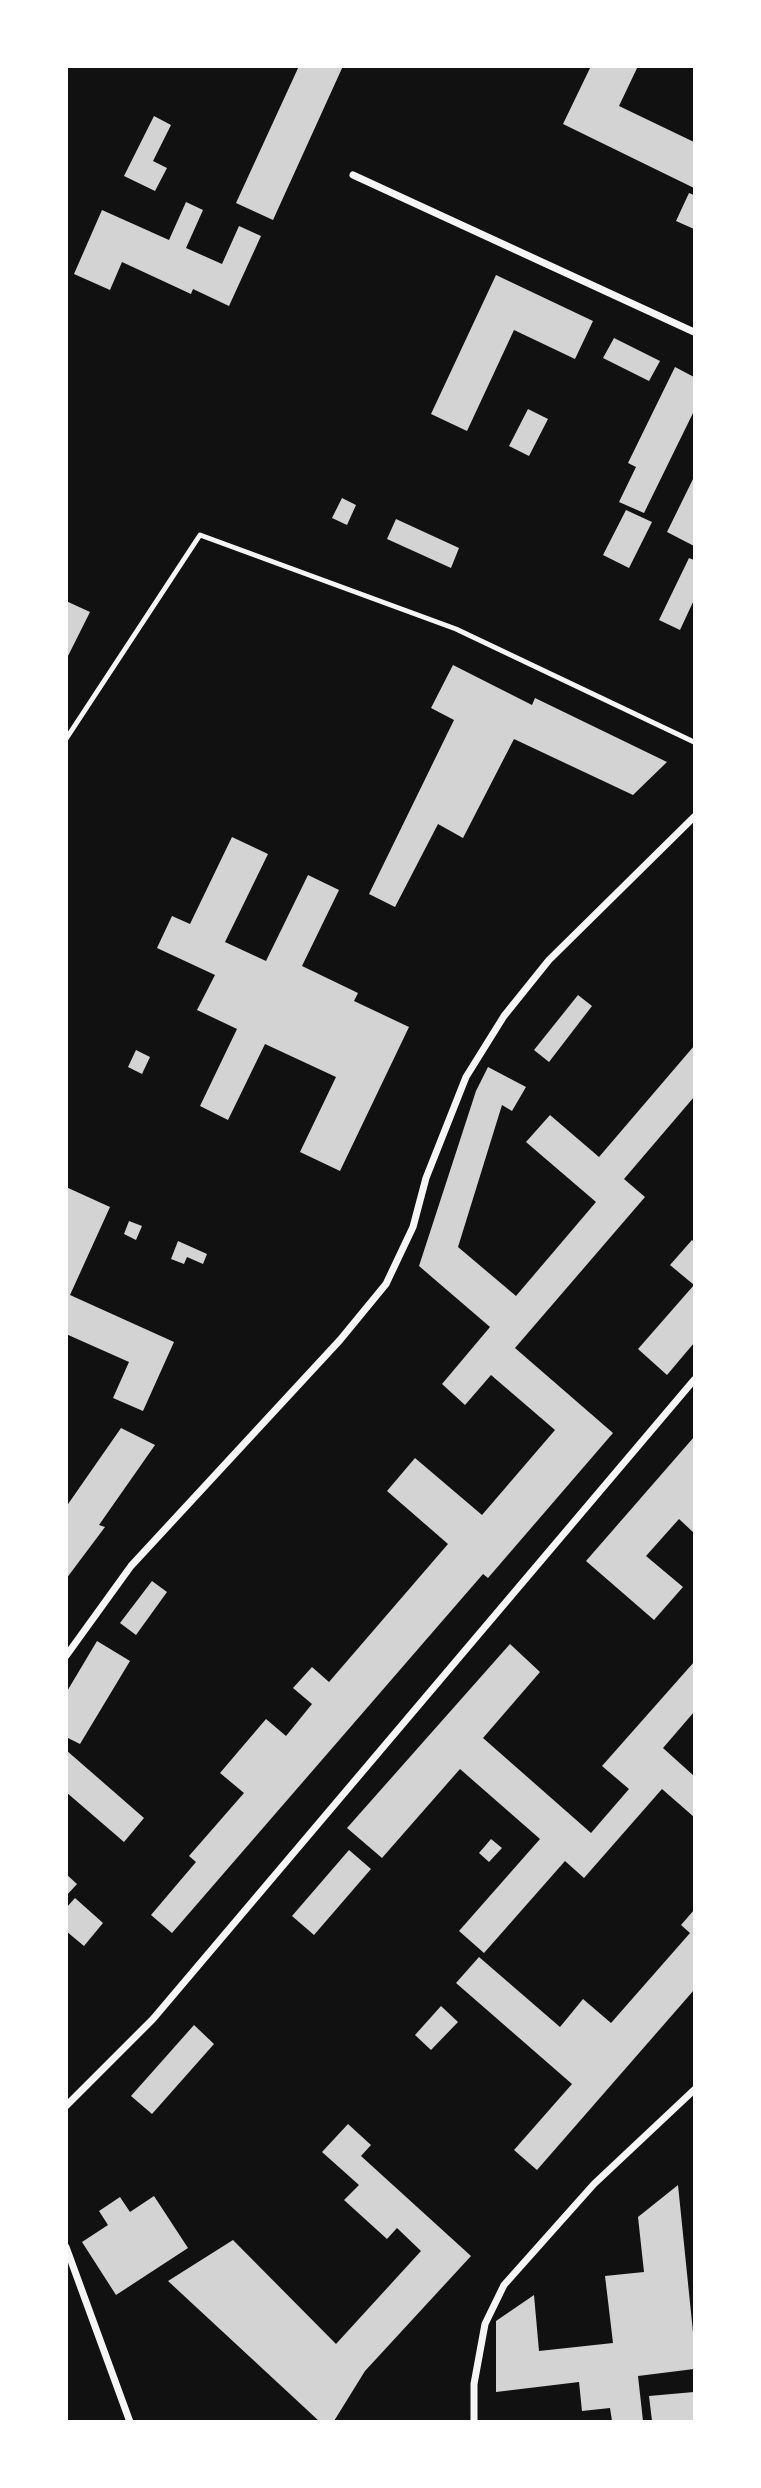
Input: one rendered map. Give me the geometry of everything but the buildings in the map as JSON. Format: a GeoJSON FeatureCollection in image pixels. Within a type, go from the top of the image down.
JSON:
{"type":"FeatureCollection","features":[{"type":"Feature","properties":{"kind":"street"},"geometry":{"type":"LineString","coordinates":[[353,175],[695,332]]}},
{"type":"Feature","properties":{"kind":"street"},"geometry":{"type":"LineString","coordinates":[[66,1656],[70,1644],[131,1566],[340,1339],[386,1284],[413,1227],[426,1178],[466,1077],[504,1016],[549,960],[695,817]]}},
{"type":"Feature","properties":{"kind":"street"},"geometry":{"type":"LineString","coordinates":[[66,2106],[153,2019],[695,1380]]}},
{"type":"Feature","properties":{"kind":"street"},"geometry":{"type":"LineString","coordinates":[[474,2421],[474,2384],[485,2324],[505,2285],[594,2184],[695,2090]]}},
{"type":"Feature","properties":{"kind":"street"},"geometry":{"type":"LineString","coordinates":[[66,2247],[130,2421]]}},
{"type":"Feature","properties":{"kind":"lane"},"geometry":{"type":"LineString","coordinates":[[66,739],[200,535],[456,629],[695,742]]}}]}
